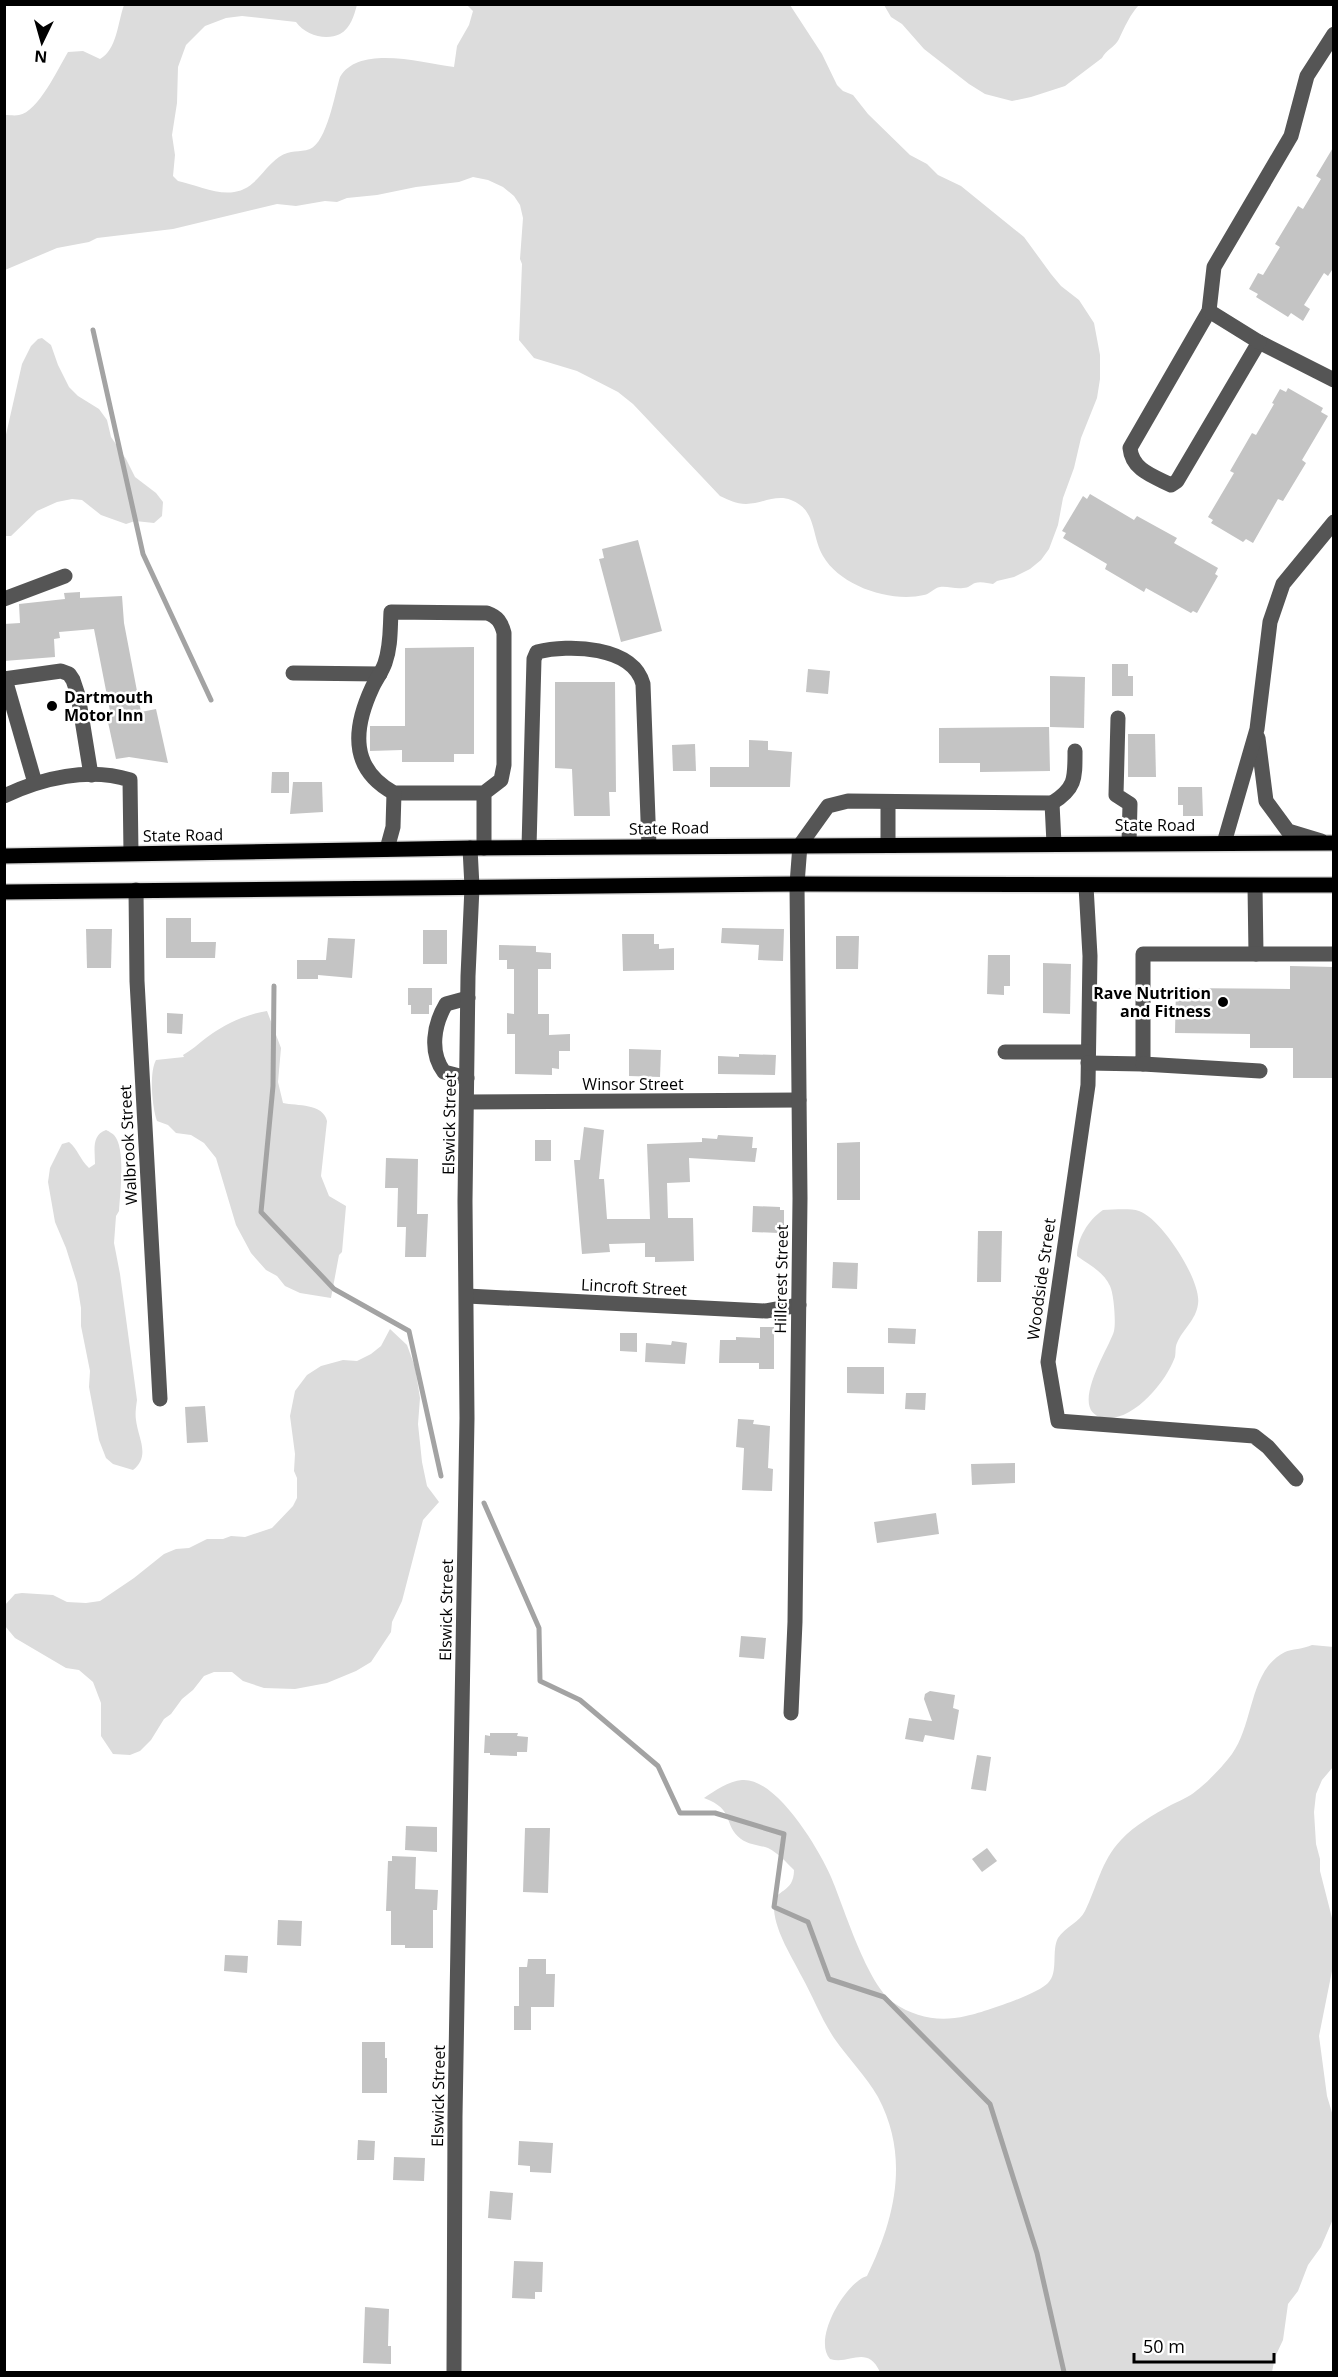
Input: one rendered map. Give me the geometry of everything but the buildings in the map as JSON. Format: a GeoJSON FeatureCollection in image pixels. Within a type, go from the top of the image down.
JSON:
{"type":"FeatureCollection","features":[{"type":"Feature","properties":{"kind":"main road","name":"State Road"},"geometry":{"type":"LineString","coordinates":[[4,856],[649,846],[1329,843]]}},
{"type":"Feature","properties":{"kind":"main road"},"geometry":{"type":"LineString","coordinates":[[4,892],[797,884],[1334,885]]}},
{"type":"Feature","properties":{"kind":"street"},"geometry":{"type":"LineString","coordinates":[[1259,342],[1177,481],[1171,485],[1141,470],[1131,458],[1130,448],[1209,311],[1214,267],[1291,136],[1307,76],[1334,34]]}},
{"type":"Feature","properties":{"kind":"street"},"geometry":{"type":"LineString","coordinates":[[1209,311],[1259,342],[1332,376]]}},
{"type":"Feature","properties":{"kind":"street"},"geometry":{"type":"LineString","coordinates":[[1224,843],[1257,729],[1270,622],[1283,584],[1334,522]]}},
{"type":"Feature","properties":{"kind":"street"},"geometry":{"type":"LineString","coordinates":[[4,599],[65,576]]}},
{"type":"Feature","properties":{"kind":"street"},"geometry":{"type":"LineString","coordinates":[[391,612],[488,613],[496,617],[504,633],[504,765],[501,780],[495,787],[484,793],[394,794],[383,787],[372,776],[358,753],[361,714],[380,674],[386,660],[390,640],[391,612]]}},
{"type":"Feature","properties":{"kind":"street"},"geometry":{"type":"LineString","coordinates":[[529,848],[533,667],[537,652],[551,648],[608,653],[625,660],[640,673],[643,684],[649,846]]}},
{"type":"Feature","properties":{"kind":"street"},"geometry":{"type":"LineString","coordinates":[[35,783],[5,679],[61,671],[69,674],[78,695],[91,775]]}},
{"type":"Feature","properties":{"kind":"street"},"geometry":{"type":"LineString","coordinates":[[292,673],[380,674]]}},
{"type":"Feature","properties":{"kind":"street"},"geometry":{"type":"LineString","coordinates":[[1118,718],[1116,795],[1130,804],[1129,843]]}},
{"type":"Feature","properties":{"kind":"street"},"geometry":{"type":"LineString","coordinates":[[1257,729],[1266,801],[1288,831],[1329,843]]}},
{"type":"Feature","properties":{"kind":"street"},"geometry":{"type":"LineString","coordinates":[[800,845],[828,806],[848,801],[1052,803],[1068,793],[1075,773],[1075,751]]}},
{"type":"Feature","properties":{"kind":"street"},"geometry":{"type":"LineString","coordinates":[[4,796],[54,777],[115,775],[130,780],[131,853]]}},
{"type":"Feature","properties":{"kind":"street","name":"Elswick Street"},"geometry":{"type":"LineString","coordinates":[[454,2373],[456,2334],[455,2117],[463,1715],[468,998],[472,887],[484,793]]}},
{"type":"Feature","properties":{"kind":"street"},"geometry":{"type":"LineString","coordinates":[[387,849],[393,827],[394,794]]}},
{"type":"Feature","properties":{"kind":"street"},"geometry":{"type":"LineString","coordinates":[[888,802],[888,845]]}},
{"type":"Feature","properties":{"kind":"street"},"geometry":{"type":"LineString","coordinates":[[1052,803],[1054,844]]}},
{"type":"Feature","properties":{"kind":"street","name":"Hillcrest Street"},"geometry":{"type":"LineString","coordinates":[[790,1713],[795,1622],[799,1305],[797,884],[800,845]]}},
{"type":"Feature","properties":{"kind":"street","name":"Woodside Street"},"geometry":{"type":"LineString","coordinates":[[1086,886],[1090,956],[1088,1085],[1048,1362],[1058,1421],[1254,1436],[1296,1479]]}},
{"type":"Feature","properties":{"kind":"street"},"geometry":{"type":"LineString","coordinates":[[1255,886],[1256,954]]}},
{"type":"Feature","properties":{"kind":"street","name":"Walbrook Street"},"geometry":{"type":"LineString","coordinates":[[136,890],[137,981],[160,1399]]}},
{"type":"Feature","properties":{"kind":"street"},"geometry":{"type":"LineString","coordinates":[[1143,1064],[1143,954],[1334,954]]}},
{"type":"Feature","properties":{"kind":"street"},"geometry":{"type":"LineString","coordinates":[[467,1078],[444,1072],[438,1064],[435,1043],[437,1019],[446,1004],[468,998]]}},
{"type":"Feature","properties":{"kind":"street"},"geometry":{"type":"LineString","coordinates":[[1005,1052],[1260,1071]]}},
{"type":"Feature","properties":{"kind":"street","name":"Winsor Street"},"geometry":{"type":"LineString","coordinates":[[467,1102],[799,1100]]}},
{"type":"Feature","properties":{"kind":"street","name":"Lincroft Street"},"geometry":{"type":"LineString","coordinates":[[467,1296],[766,1311],[799,1305]]}},
{"type":"Feature","properties":{"kind":"shaded area"},"geometry":{"type":"Polygon","coordinates":[[[124,5],[357,5],[347,28],[334,36],[316,36],[300,27],[296,22],[242,16],[226,18],[205,26],[186,45],[178,67],[177,103],[172,135],[175,155],[173,176],[178,181],[206,189],[235,192],[253,183],[275,160],[283,155],[310,149],[316,145],[326,127],[340,77],[349,67],[361,61],[392,58],[454,67],[457,46],[469,25],[473,11],[467,5],[790,5],[822,54],[837,85],[843,91],[853,95],[868,114],[910,155],[927,164],[938,175],[961,186],[1024,237],[1061,286],[1079,300],[1094,323],[1100,355],[1097,398],[1081,438],[1074,468],[1063,498],[1058,525],[1049,549],[1030,569],[1014,577],[993,584],[977,582],[965,588],[940,587],[926,594],[911,597],[868,590],[841,576],[823,556],[809,517],[799,504],[780,498],[742,504],[720,496],[633,404],[618,392],[577,371],[534,358],[519,340],[523,218],[520,205],[514,196],[503,187],[488,180],[473,177],[459,182],[347,198],[337,202],[325,201],[296,206],[277,204],[173,229],[97,238],[89,242],[57,248],[5,270],[5,115],[19,115],[33,106],[47,89],[68,52],[83,51],[100,59],[106,55],[116,35],[124,5]]]}},
{"type":"Feature","properties":{"kind":"shaded area"},"geometry":{"type":"Polygon","coordinates":[[[884,5],[1139,5],[1130,16],[1115,44],[1102,58],[1065,86],[1012,101],[985,94],[969,84],[924,49],[902,24],[891,17],[884,5]]]}},
{"type":"Feature","properties":{"kind":"shaded area"},"geometry":{"type":"Polygon","coordinates":[[[42,338],[51,345],[69,387],[78,396],[99,409],[107,420],[111,437],[135,477],[156,493],[163,502],[162,516],[154,523],[135,521],[126,524],[101,515],[82,500],[72,499],[57,502],[37,511],[11,536],[5,536],[5,439],[22,364],[31,346],[42,338]]]}},
{"type":"Feature","properties":{"kind":"shaded area"},"geometry":{"type":"Polygon","coordinates":[[[267,1011],[281,1048],[278,1082],[283,1103],[315,1108],[325,1115],[327,1121],[321,1176],[329,1196],[346,1206],[342,1252],[339,1255],[331,1298],[300,1293],[285,1286],[277,1276],[266,1270],[251,1253],[236,1225],[216,1158],[204,1143],[191,1135],[176,1133],[168,1125],[157,1121],[155,1115],[152,1081],[156,1060],[184,1057],[183,1055],[227,1025],[243,1017],[267,1011]]]}},
{"type":"Feature","properties":{"kind":"shaded area"},"geometry":{"type":"Polygon","coordinates":[[[106,1130],[118,1141],[121,1160],[119,1211],[116,1216],[114,1243],[137,1400],[136,1420],[142,1446],[141,1459],[133,1470],[113,1464],[106,1458],[99,1440],[89,1387],[90,1371],[81,1326],[77,1283],[55,1222],[48,1182],[50,1168],[62,1144],[69,1142],[89,1168],[95,1164],[96,1140],[101,1132],[106,1130]]]}},
{"type":"Feature","properties":{"kind":"shaded area"},"geometry":{"type":"Polygon","coordinates":[[[1126,1209],[1139,1211],[1148,1216],[1168,1237],[1187,1266],[1198,1294],[1195,1315],[1177,1343],[1175,1357],[1164,1378],[1137,1407],[1115,1418],[1104,1418],[1093,1413],[1089,1404],[1089,1392],[1093,1378],[1114,1331],[1113,1295],[1104,1277],[1077,1256],[1084,1230],[1103,1210],[1126,1209]]]}},
{"type":"Feature","properties":{"kind":"shaded area"},"geometry":{"type":"Polygon","coordinates":[[[390,1329],[407,1345],[415,1367],[420,1398],[418,1424],[422,1462],[427,1486],[439,1502],[423,1520],[402,1601],[392,1622],[391,1632],[371,1662],[327,1683],[295,1689],[264,1688],[243,1681],[232,1672],[214,1672],[204,1676],[164,1719],[151,1740],[140,1751],[130,1755],[113,1754],[101,1736],[101,1703],[93,1682],[79,1670],[66,1668],[15,1638],[5,1626],[5,1605],[15,1594],[22,1593],[53,1595],[67,1602],[100,1601],[164,1554],[176,1549],[189,1548],[207,1539],[245,1537],[272,1528],[293,1506],[297,1498],[290,1416],[295,1391],[307,1375],[321,1366],[343,1360],[357,1361],[371,1354],[381,1346],[390,1329]]]}},
{"type":"Feature","properties":{"kind":"shaded area"},"geometry":{"type":"Polygon","coordinates":[[[1312,1645],[1334,1647],[1333,1767],[1322,1780],[1316,1794],[1314,1812],[1320,1871],[1332,1918],[1333,1966],[1319,2036],[1327,2096],[1333,2116],[1333,2219],[1321,2247],[1308,2265],[1298,2291],[1288,2304],[1283,2340],[1275,2357],[1272,2372],[880,2372],[870,2359],[864,2357],[844,2360],[830,2359],[826,2350],[825,2338],[834,2312],[850,2289],[867,2276],[885,2232],[895,2188],[894,2142],[878,2097],[830,2031],[785,1945],[775,1919],[774,1903],[779,1894],[790,1884],[794,1870],[772,1850],[741,1839],[735,1833],[721,1807],[704,1798],[727,1784],[742,1780],[755,1782],[769,1790],[795,1817],[817,1850],[831,1877],[866,1963],[884,1994],[902,2008],[928,2017],[947,2019],[974,2014],[1022,1997],[1048,1983],[1053,1973],[1058,1938],[1083,1915],[1104,1865],[1114,1848],[1138,1825],[1190,1795],[1215,1774],[1239,1742],[1258,1684],[1273,1660],[1285,1652],[1312,1645]]]}},
{"type":"Feature","properties":{"kind":"waterway"},"geometry":{"type":"LineString","coordinates":[[93,330],[143,554],[211,700]]}},
{"type":"Feature","properties":{"kind":"waterway"},"geometry":{"type":"LineString","coordinates":[[274,986],[273,1086],[261,1212],[334,1289],[409,1331],[441,1476]]}},
{"type":"Feature","properties":{"kind":"waterway"},"geometry":{"type":"LineString","coordinates":[[484,1503],[539,1628],[540,1681],[580,1700],[658,1766],[680,1813],[715,1813],[784,1834],[774,1907],[808,1922],[829,1979],[884,1997],[990,2104],[1037,2253],[1064,2372]]}},
{"type":"Feature","properties":{"kind":"place","name":"Dartmouth Motor Inn"},"geometry":{"type":"Point","coordinates":[52,706]}},
{"type":"Feature","properties":{"kind":"place","name":"Rave Nutrition and Fitness"},"geometry":{"type":"Point","coordinates":[1223,1002]}}]}
